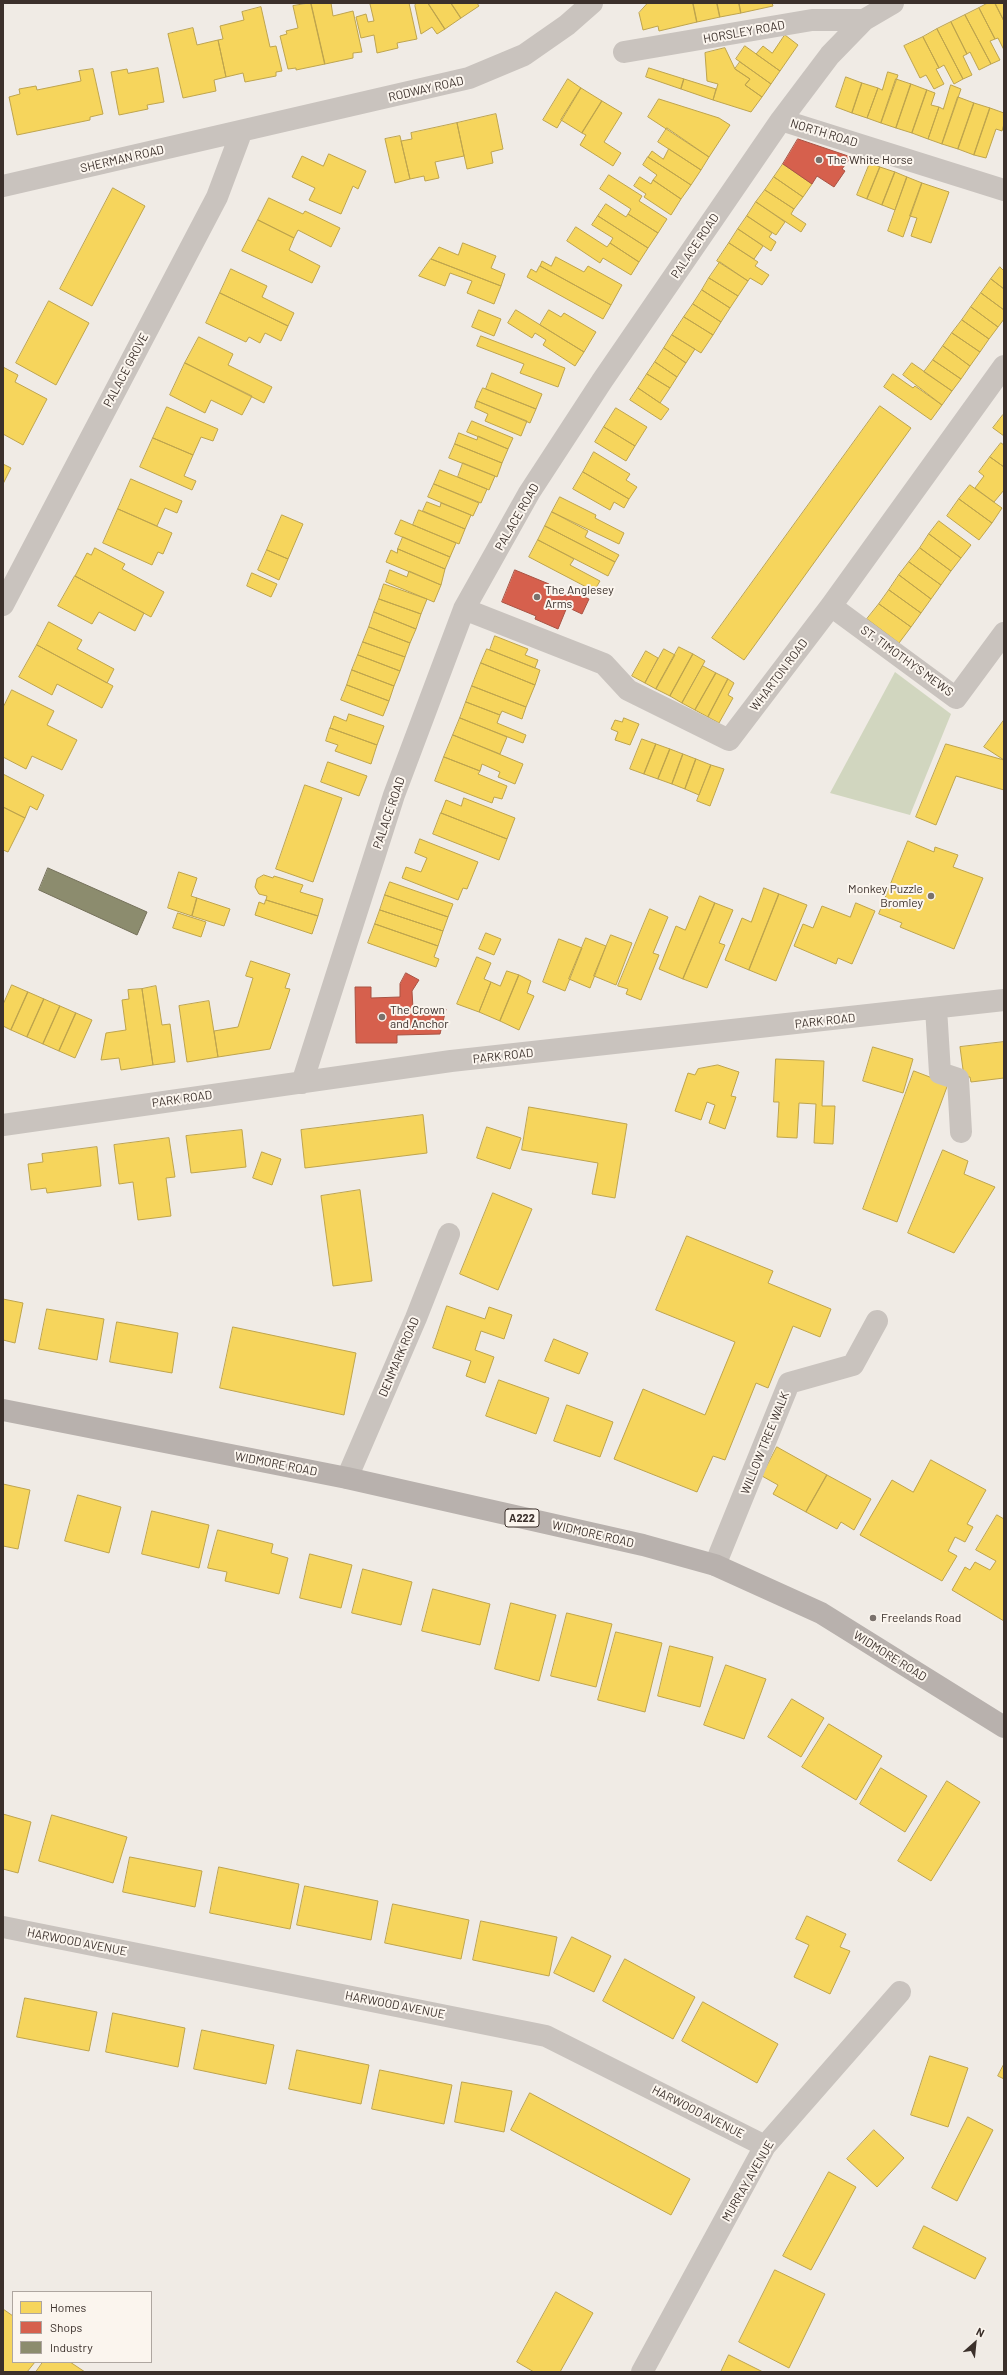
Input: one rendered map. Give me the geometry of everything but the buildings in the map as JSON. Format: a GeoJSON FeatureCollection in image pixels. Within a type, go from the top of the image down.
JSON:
{"type":"FeatureCollection","features":[{"type":"Feature","properties":{"kind":"main road","name":"WIDMORE ROAD"},"geometry":{"type":"LineString","coordinates":[[3,1410],[347,1478],[643,1545],[715,1565],[821,1613],[1004,1727]]}},
{"type":"Feature","properties":{"kind":"street","name":"RODWAY ROAD"},"geometry":{"type":"LineString","coordinates":[[241,133],[469,78],[524,55],[567,25],[592,3]]}},
{"type":"Feature","properties":{"kind":"street"},"geometry":{"type":"LineString","coordinates":[[864,20],[893,3]]}},
{"type":"Feature","properties":{"kind":"street","name":"HORSLEY ROAD"},"geometry":{"type":"LineString","coordinates":[[624,52],[812,20],[864,20]]}},
{"type":"Feature","properties":{"kind":"street","name":"PALACE ROAD"},"geometry":{"type":"LineString","coordinates":[[302,1082],[394,795],[464,609],[529,493],[594,394],[781,120],[830,55],[864,20]]}},
{"type":"Feature","properties":{"kind":"street","name":"NORTH ROAD"},"geometry":{"type":"LineString","coordinates":[[781,120],[1004,190]]}},
{"type":"Feature","properties":{"kind":"street","name":"SHERMAN ROAD"},"geometry":{"type":"LineString","coordinates":[[3,186],[241,133]]}},
{"type":"Feature","properties":{"kind":"street","name":"PALACE GROVE"},"geometry":{"type":"LineString","coordinates":[[3,605],[217,197],[241,133]]}},
{"type":"Feature","properties":{"kind":"street","name":"WHARTON ROAD"},"geometry":{"type":"LineString","coordinates":[[464,609],[604,664],[628,690],[729,740],[831,606],[1004,366]]}},
{"type":"Feature","properties":{"kind":"street","name":"ST. TIMOTHY'S MEWS"},"geometry":{"type":"LineString","coordinates":[[831,606],[956,698],[1004,633]]}},
{"type":"Feature","properties":{"kind":"street","name":"PARK ROAD"},"geometry":{"type":"LineString","coordinates":[[3,1125],[451,1061],[1004,1000]]}},
{"type":"Feature","properties":{"kind":"street"},"geometry":{"type":"LineString","coordinates":[[936,1008],[940,1073],[958,1079],[961,1132]]}},
{"type":"Feature","properties":{"kind":"street","name":"DENMARK ROAD"},"geometry":{"type":"LineString","coordinates":[[347,1478],[416,1318],[448,1234]]}},
{"type":"Feature","properties":{"kind":"street","name":"WILLOW TREE WALK"},"geometry":{"type":"LineString","coordinates":[[715,1565],[789,1383],[852,1366],[877,1321]]}},
{"type":"Feature","properties":{"kind":"street","name":"HARWOOD AVENUE"},"geometry":{"type":"LineString","coordinates":[[3,1927],[546,2036],[766,2146]]}},
{"type":"Feature","properties":{"kind":"street","name":"MURRAY AVENUE"},"geometry":{"type":"LineString","coordinates":[[642,2372],[766,2146],[900,1992]]}},
{"type":"Feature","properties":{"kind":"green space"},"geometry":{"type":"Polygon","coordinates":[[[895,672],[951,714],[910,815],[830,793],[895,672]]]}},
{"type":"Feature","properties":{"kind":"place","name":"The White Horse"},"geometry":{"type":"Point","coordinates":[819,160]}},
{"type":"Feature","properties":{"kind":"place","name":"The Anglesey Arms"},"geometry":{"type":"Point","coordinates":[537,597]}},
{"type":"Feature","properties":{"kind":"place","name":"Monkey Puzzle Bromley"},"geometry":{"type":"Point","coordinates":[931,896]}},
{"type":"Feature","properties":{"kind":"place","name":"The Crown and Anchor"},"geometry":{"type":"Point","coordinates":[382,1017]}},
{"type":"Feature","properties":{"kind":"place","name":"Freelands Road"},"geometry":{"type":"Point","coordinates":[873,1618]}}]}
